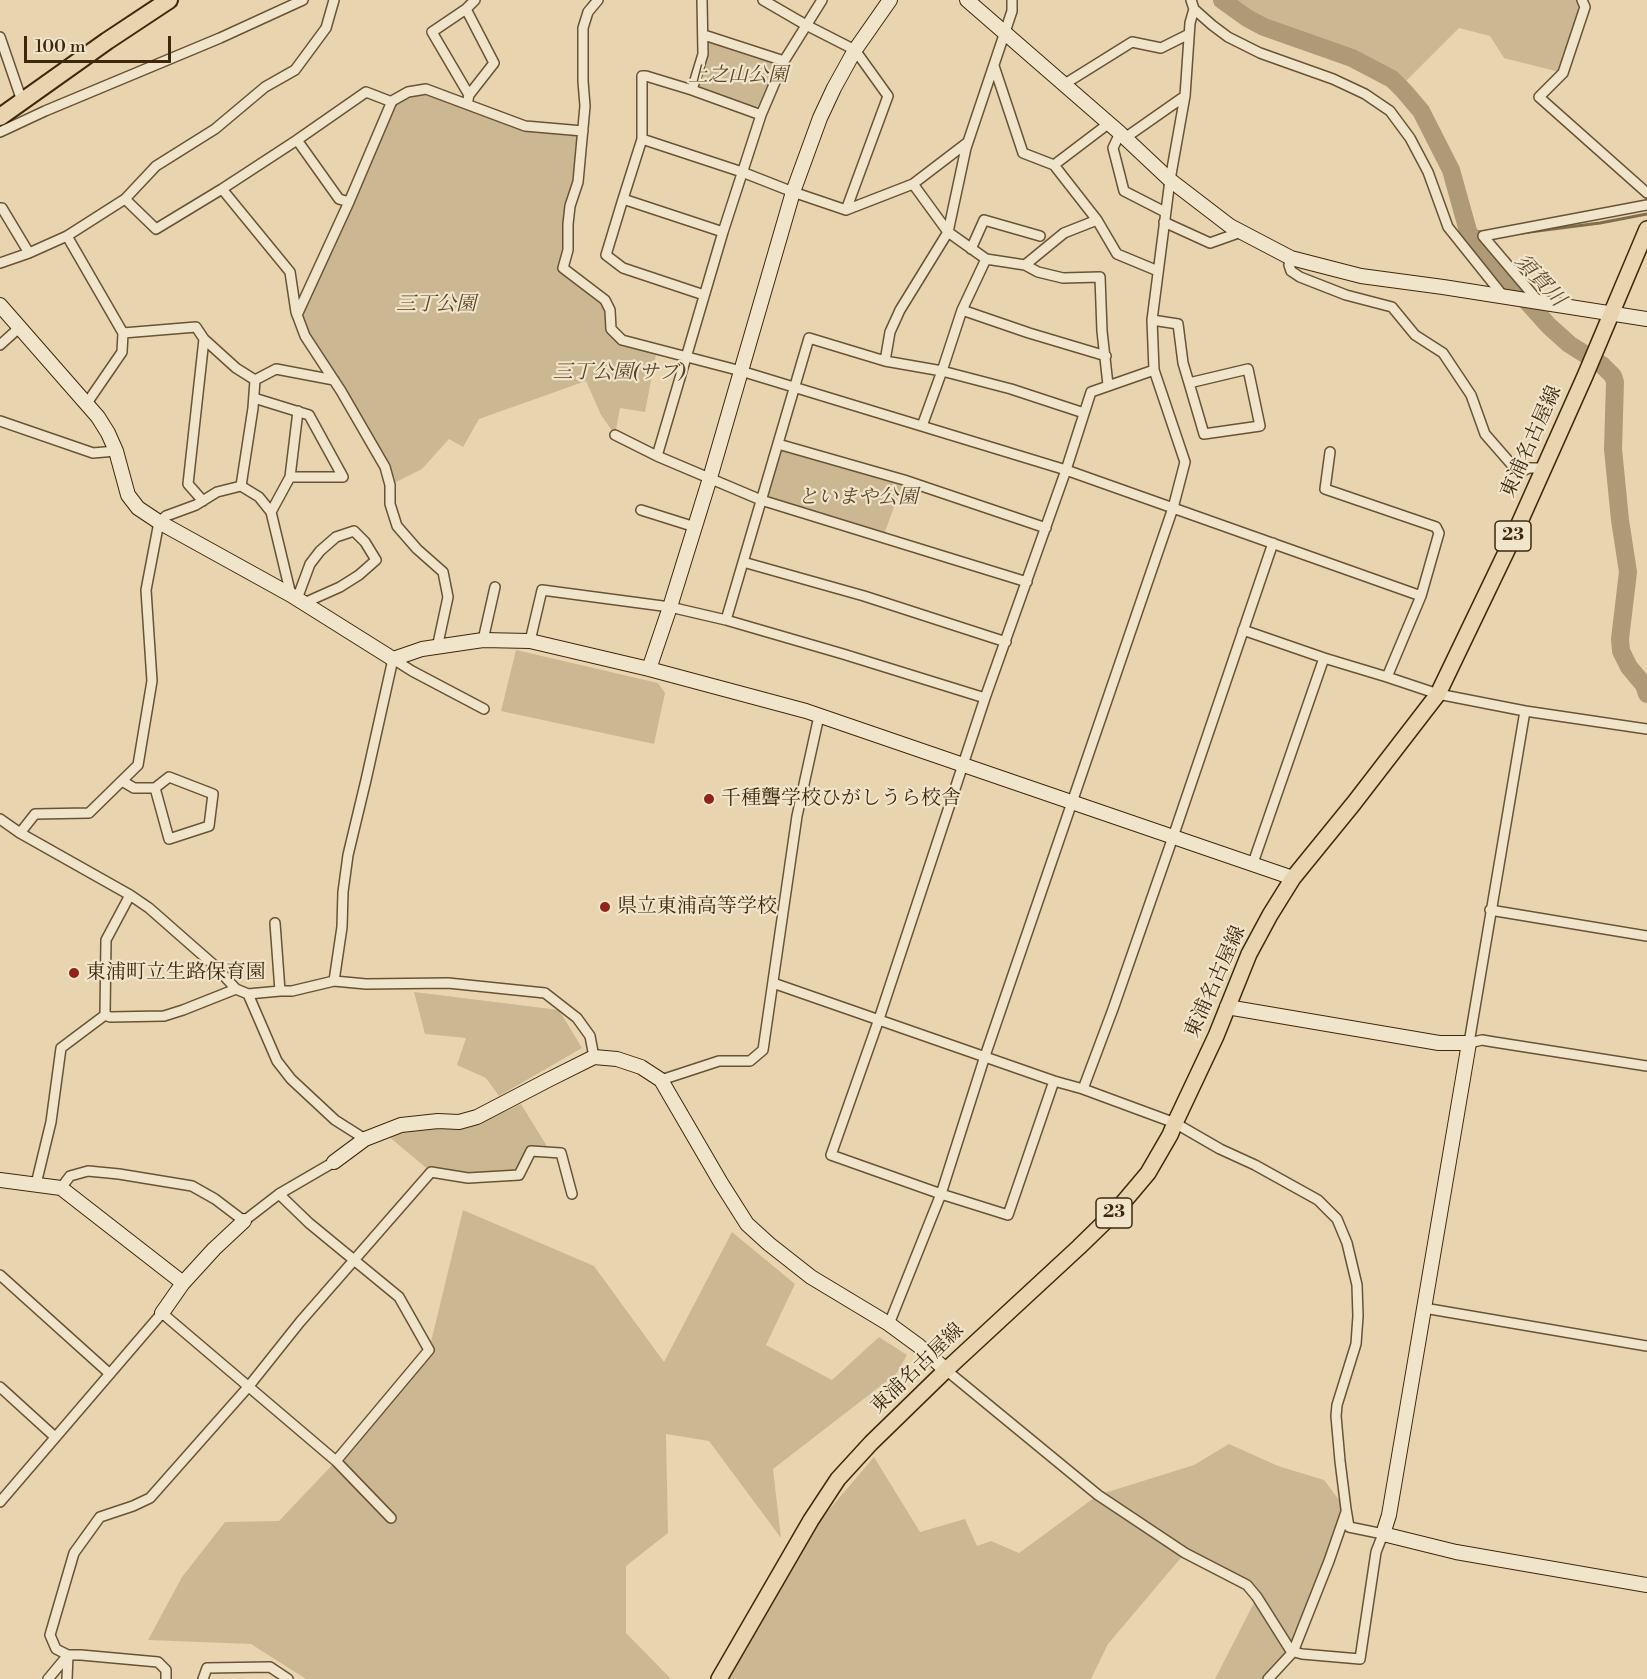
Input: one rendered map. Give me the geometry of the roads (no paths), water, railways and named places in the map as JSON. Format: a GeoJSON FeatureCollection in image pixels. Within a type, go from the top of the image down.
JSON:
{"type":"FeatureCollection","features":[{"type":"Feature","properties":{"kind":"highway"},"geometry":{"type":"LineString","coordinates":[[0,117],[162,2]]}},
{"type":"Feature","properties":{"kind":"main road","name":"東浦名古屋線"},"geometry":{"type":"LineString","coordinates":[[719,1679],[811,1520],[838,1479],[871,1443],[946,1370],[1116,1211],[1148,1173],[1170,1135],[1216,1036],[1249,954],[1270,915],[1293,878],[1438,694],[1510,544],[1647,230]]}},
{"type":"Feature","properties":{"kind":"street"},"geometry":{"type":"LineString","coordinates":[[0,132],[303,0]]}},
{"type":"Feature","properties":{"kind":"street"},"geometry":{"type":"LineString","coordinates":[[0,263],[67,236],[125,199],[156,166],[215,129],[265,87],[295,70],[326,28],[334,0]]}},
{"type":"Feature","properties":{"kind":"street"},"geometry":{"type":"LineString","coordinates":[[468,100],[432,32],[466,9],[475,0]]}},
{"type":"Feature","properties":{"kind":"street"},"geometry":{"type":"LineString","coordinates":[[598,0],[588,12],[583,28],[585,106],[583,131],[578,182],[570,206],[568,249],[563,268],[605,300],[610,310],[611,329],[622,340],[741,371],[1066,470],[1421,596]]}},
{"type":"Feature","properties":{"kind":"street"},"geometry":{"type":"LineString","coordinates":[[692,90],[703,54],[702,0]]}},
{"type":"Feature","properties":{"kind":"street"},"geometry":{"type":"LineString","coordinates":[[764,0],[855,50],[888,96],[846,210]]}},
{"type":"Feature","properties":{"kind":"street"},"geometry":{"type":"LineString","coordinates":[[657,456],[723,232],[761,115],[784,61],[822,0]]}},
{"type":"Feature","properties":{"kind":"street"},"geometry":{"type":"LineString","coordinates":[[649,669],[710,478],[793,192],[820,118],[834,88],[855,50],[890,0]]}},
{"type":"Feature","properties":{"kind":"street"},"geometry":{"type":"LineString","coordinates":[[967,0],[1170,180],[1230,226],[1291,258],[1361,276],[1647,319]]}},
{"type":"Feature","properties":{"kind":"street"},"geometry":{"type":"LineString","coordinates":[[885,361],[891,332],[900,310],[948,232],[960,170],[1012,11],[1012,0]]}},
{"type":"Feature","properties":{"kind":"street"},"geometry":{"type":"LineString","coordinates":[[1582,0],[1585,7],[1563,73],[1539,97],[1647,193]]}},
{"type":"Feature","properties":{"kind":"street"},"geometry":{"type":"LineString","coordinates":[[890,1324],[941,1194],[985,1056],[1173,508],[1185,462],[1154,370],[1152,320],[1170,180],[1185,96],[1193,4]]}},
{"type":"Feature","properties":{"kind":"street"},"geometry":{"type":"LineString","coordinates":[[1193,4],[1212,25],[1228,37],[1260,53],[1333,79],[1365,94],[1390,111],[1410,138],[1428,172],[1448,227],[1504,297]]}},
{"type":"Feature","properties":{"kind":"street"},"geometry":{"type":"LineString","coordinates":[[466,9],[494,63],[468,100]]}},
{"type":"Feature","properties":{"kind":"street"},"geometry":{"type":"LineString","coordinates":[[1063,85],[1132,42],[1161,48],[1189,34]]}},
{"type":"Feature","properties":{"kind":"street"},"geometry":{"type":"LineString","coordinates":[[704,35],[784,61]]}},
{"type":"Feature","properties":{"kind":"street"},"geometry":{"type":"LineString","coordinates":[[0,37],[22,101]]}},
{"type":"Feature","properties":{"kind":"street"},"geometry":{"type":"LineString","coordinates":[[994,66],[1023,153],[1054,165],[1097,220],[1117,254],[1158,271]]}},
{"type":"Feature","properties":{"kind":"street"},"geometry":{"type":"LineString","coordinates":[[704,295],[623,268],[606,255],[642,139],[642,76],[692,90],[761,115]]}},
{"type":"Feature","properties":{"kind":"street"},"geometry":{"type":"LineString","coordinates":[[297,315],[392,102],[408,92],[426,89],[468,100],[525,126],[583,131]]}},
{"type":"Feature","properties":{"kind":"street"},"geometry":{"type":"LineString","coordinates":[[125,199],[156,229],[222,189],[366,92],[392,102]]}},
{"type":"Feature","properties":{"kind":"street"},"geometry":{"type":"LineString","coordinates":[[1185,96],[1122,136],[1113,148],[1124,191],[1210,243],[1241,232]]}},
{"type":"Feature","properties":{"kind":"street"},"geometry":{"type":"LineString","coordinates":[[1054,165],[1108,124]]}},
{"type":"Feature","properties":{"kind":"street"},"geometry":{"type":"LineString","coordinates":[[642,139],[846,210],[913,184],[968,142]]}},
{"type":"Feature","properties":{"kind":"street"},"geometry":{"type":"LineString","coordinates":[[297,140],[339,199],[349,202]]}},
{"type":"Feature","properties":{"kind":"street"},"geometry":{"type":"LineString","coordinates":[[913,184],[948,232],[986,259],[1025,265],[1038,272],[1063,278],[1100,277],[1102,331],[1108,385]]}},
{"type":"Feature","properties":{"kind":"street"},"geometry":{"type":"LineString","coordinates":[[222,189],[290,272],[297,315],[305,336],[334,380],[385,467],[390,485],[390,504],[397,526],[417,549],[443,572],[448,597],[437,648]]}},
{"type":"Feature","properties":{"kind":"street"},"geometry":{"type":"LineString","coordinates":[[623,199],[723,232]]}},
{"type":"Feature","properties":{"kind":"street"},"geometry":{"type":"LineString","coordinates":[[1540,303],[1483,236],[1647,205]]}},
{"type":"Feature","properties":{"kind":"street"},"geometry":{"type":"LineString","coordinates":[[0,208],[29,253]]}},
{"type":"Feature","properties":{"kind":"street"},"geometry":{"type":"LineString","coordinates":[[971,249],[984,220],[1040,236]]}},
{"type":"Feature","properties":{"kind":"street"},"geometry":{"type":"LineString","coordinates":[[1025,265],[1064,233],[1097,220]]}},
{"type":"Feature","properties":{"kind":"street"},"geometry":{"type":"LineString","coordinates":[[67,236],[123,333],[122,352],[87,403]]}},
{"type":"Feature","properties":{"kind":"street"},"geometry":{"type":"LineString","coordinates":[[1291,258],[1288,265],[1291,271],[1300,277],[1346,295],[1392,307],[1415,335],[1443,353],[1471,395],[1485,434],[1519,473],[1529,468],[1543,468]]}},
{"type":"Feature","properties":{"kind":"street"},"geometry":{"type":"LineString","coordinates":[[922,426],[962,310],[986,259]]}},
{"type":"Feature","properties":{"kind":"street"},"geometry":{"type":"LineString","coordinates":[[0,306],[99,417],[116,451],[128,495],[138,508],[297,599],[412,671],[484,709]]}},
{"type":"Feature","properties":{"kind":"street"},"geometry":{"type":"LineString","coordinates":[[962,310],[1106,356]]}},
{"type":"Feature","properties":{"kind":"street"},"geometry":{"type":"LineString","coordinates":[[1152,320],[1178,324],[1183,363],[1204,434],[1260,426],[1248,369],[1189,383]]}},
{"type":"Feature","properties":{"kind":"street"},"geometry":{"type":"LineString","coordinates":[[0,345],[20,327]]}},
{"type":"Feature","properties":{"kind":"street"},"geometry":{"type":"LineString","coordinates":[[123,333],[196,327],[204,339],[236,368],[255,380]]}},
{"type":"Feature","properties":{"kind":"street"},"geometry":{"type":"LineString","coordinates":[[726,620],[808,338],[885,361],[942,371],[1011,389],[1084,412]]}},
{"type":"Feature","properties":{"kind":"street"},"geometry":{"type":"LineString","coordinates":[[203,501],[188,484],[204,339]]}},
{"type":"Feature","properties":{"kind":"street"},"geometry":{"type":"LineString","coordinates":[[255,380],[276,369],[334,380]]}},
{"type":"Feature","properties":{"kind":"street"},"geometry":{"type":"LineString","coordinates":[[1054,1081],[1008,1215],[831,1155],[1091,392],[1154,370]]}},
{"type":"Feature","properties":{"kind":"street"},"geometry":{"type":"LineString","coordinates":[[241,486],[255,380]]}},
{"type":"Feature","properties":{"kind":"street"},"geometry":{"type":"LineString","coordinates":[[254,398],[309,415],[343,477],[290,477]]}},
{"type":"Feature","properties":{"kind":"street"},"geometry":{"type":"LineString","coordinates":[[271,512],[290,477],[298,411]]}},
{"type":"Feature","properties":{"kind":"street"},"geometry":{"type":"LineString","coordinates":[[0,421],[93,453],[116,451]]}},
{"type":"Feature","properties":{"kind":"street"},"geometry":{"type":"LineString","coordinates":[[615,435],[657,456],[761,500],[1027,582]]}},
{"type":"Feature","properties":{"kind":"street"},"geometry":{"type":"LineString","coordinates":[[778,444],[904,480],[1046,528]]}},
{"type":"Feature","properties":{"kind":"street"},"geometry":{"type":"LineString","coordinates":[[1330,452],[1325,489],[1436,527],[1439,533],[1421,596],[1387,677]]}},
{"type":"Feature","properties":{"kind":"street"},"geometry":{"type":"LineString","coordinates":[[20,833],[35,814],[89,813],[138,765],[152,681],[146,590],[159,522],[166,516],[196,505],[217,492],[241,486],[259,497],[271,512],[297,599]]}},
{"type":"Feature","properties":{"kind":"street"},"geometry":{"type":"LineString","coordinates":[[641,510],[695,527]]}},
{"type":"Feature","properties":{"kind":"street"},"geometry":{"type":"LineString","coordinates":[[354,531],[365,542],[376,560],[359,575],[340,587],[297,599],[310,564],[320,550],[336,537],[354,531]]}},
{"type":"Feature","properties":{"kind":"street"},"geometry":{"type":"LineString","coordinates":[[1083,1089],[1173,837],[1273,543]]}},
{"type":"Feature","properties":{"kind":"street"},"geometry":{"type":"LineString","coordinates":[[743,561],[864,596],[1006,642]]}},
{"type":"Feature","properties":{"kind":"street"},"geometry":{"type":"LineString","coordinates":[[483,640],[495,587]]}},
{"type":"Feature","properties":{"kind":"street"},"geometry":{"type":"LineString","coordinates":[[530,641],[542,590],[670,607],[726,620],[985,699]]}},
{"type":"Feature","properties":{"kind":"street"},"geometry":{"type":"LineString","coordinates":[[1243,630],[1438,694],[1525,711],[1647,729]]}},
{"type":"Feature","properties":{"kind":"street"},"geometry":{"type":"LineString","coordinates":[[393,659],[422,649],[483,640],[530,641],[649,669],[819,716],[1293,878]]}},
{"type":"Feature","properties":{"kind":"street"},"geometry":{"type":"LineString","coordinates":[[1253,863],[1324,658]]}},
{"type":"Feature","properties":{"kind":"street"},"geometry":{"type":"LineString","coordinates":[[334,981],[342,927],[343,892],[348,855],[393,659]]}},
{"type":"Feature","properties":{"kind":"street"},"geometry":{"type":"LineString","coordinates":[[1,1497],[110,1374],[162,1313],[183,1283],[214,1249],[244,1221],[279,1194],[334,1162],[365,1138],[401,1125],[438,1121],[459,1122],[477,1118],[594,1058],[617,1059],[640,1067],[661,1080],[747,1224],[769,1244],[811,1277],[890,1324],[919,1346],[1098,1495],[1185,1553],[1247,1585],[1257,1597],[1287,1647],[1293,1652],[1360,1659],[1376,1552],[1389,1515],[1525,711]]}},
{"type":"Feature","properties":{"kind":"street"},"geometry":{"type":"LineString","coordinates":[[661,1080],[719,1061],[750,1061],[763,1050],[797,816],[819,716]]}},
{"type":"Feature","properties":{"kind":"street"},"geometry":{"type":"LineString","coordinates":[[122,781],[134,788],[155,788],[169,777],[213,794],[209,826],[169,839],[155,788]]}},
{"type":"Feature","properties":{"kind":"street"},"geometry":{"type":"LineString","coordinates":[[0,819],[149,908],[215,966],[236,990],[248,994],[292,991],[334,981],[366,984],[448,983],[545,993],[577,1018],[590,1036],[594,1058]]}},
{"type":"Feature","properties":{"kind":"street"},"geometry":{"type":"LineString","coordinates":[[105,1015],[106,940],[129,895]]}},
{"type":"Feature","properties":{"kind":"street"},"geometry":{"type":"LineString","coordinates":[[1490,910],[1647,936]]}},
{"type":"Feature","properties":{"kind":"street"},"geometry":{"type":"LineString","coordinates":[[275,923],[280,991]]}},
{"type":"Feature","properties":{"kind":"street"},"geometry":{"type":"LineString","coordinates":[[773,983],[1175,1122],[1220,1149],[1255,1165],[1318,1200],[1337,1220],[1347,1243],[1357,1285],[1356,1344],[1337,1405],[1336,1416],[1349,1527],[1456,1552],[1647,1585]]}},
{"type":"Feature","properties":{"kind":"street"},"geometry":{"type":"LineString","coordinates":[[105,1015],[110,1017],[164,1016],[236,990]]}},
{"type":"Feature","properties":{"kind":"street"},"geometry":{"type":"LineString","coordinates":[[248,994],[277,1061],[291,1079],[335,1120],[365,1138]]}},
{"type":"Feature","properties":{"kind":"street"},"geometry":{"type":"LineString","coordinates":[[1227,1007],[1439,1043],[1469,1043],[1482,1040],[1647,1066]]}},
{"type":"Feature","properties":{"kind":"street"},"geometry":{"type":"LineString","coordinates":[[36,1184],[51,1122],[61,1048],[105,1015]]}},
{"type":"Feature","properties":{"kind":"street"},"geometry":{"type":"LineString","coordinates":[[166,1679],[166,1670],[158,1662],[68,1655],[56,1649],[50,1635],[77,1547],[100,1517],[150,1498],[249,1386],[300,1322],[431,1172],[468,1178],[519,1175],[531,1151],[561,1153],[572,1194]]}},
{"type":"Feature","properties":{"kind":"street"},"geometry":{"type":"LineString","coordinates":[[61,1188],[70,1176],[88,1171],[192,1186],[216,1199],[244,1221]]}},
{"type":"Feature","properties":{"kind":"street"},"geometry":{"type":"LineString","coordinates":[[0,1180],[61,1188],[183,1283]]}},
{"type":"Feature","properties":{"kind":"street"},"geometry":{"type":"LineString","coordinates":[[279,1194],[309,1223],[399,1297],[429,1350],[336,1461]]}},
{"type":"Feature","properties":{"kind":"street"},"geometry":{"type":"LineString","coordinates":[[0,1275],[110,1374]]}},
{"type":"Feature","properties":{"kind":"street"},"geometry":{"type":"LineString","coordinates":[[1424,1308],[1647,1346]]}},
{"type":"Feature","properties":{"kind":"street"},"geometry":{"type":"LineString","coordinates":[[162,1313],[336,1461],[391,1518]]}},
{"type":"Feature","properties":{"kind":"street"},"geometry":{"type":"LineString","coordinates":[[0,1387],[55,1437]]}},
{"type":"Feature","properties":{"kind":"street"},"geometry":{"type":"LineString","coordinates":[[1268,1679],[1293,1652],[1329,1561],[1346,1509]]}},
{"type":"Feature","properties":{"kind":"street"},"geometry":{"type":"LineString","coordinates":[[48,1679],[68,1655]]}},
{"type":"Feature","properties":{"kind":"street"},"geometry":{"type":"LineString","coordinates":[[67,1679],[68,1655]]}},
{"type":"Feature","properties":{"kind":"street"},"geometry":{"type":"LineString","coordinates":[[203,1679],[207,1668],[270,1667],[288,1679]]}},
{"type":"Feature","properties":{"kind":"waterway","name":"須賀川"},"geometry":{"type":"LineString","coordinates":[[1222,0],[1264,27],[1352,58],[1392,79],[1421,111],[1451,170],[1468,231],[1475,244],[1549,326],[1569,344],[1602,365],[1613,376],[1615,382],[1613,449],[1628,572],[1620,639],[1621,651],[1629,667],[1644,685],[1647,694]]}},
{"type":"Feature","properties":{"kind":"waterway"},"geometry":{"type":"LineString","coordinates":[[1506,235],[1600,223],[1647,214]]}},
{"type":"Feature","properties":{"kind":"waterway"},"geometry":{"type":"LineString","coordinates":[[1468,231],[1482,232]]}},
{"type":"Feature","properties":{"kind":"place","name":"千種聾学校ひがしうら校舎"},"geometry":{"type":"Point","coordinates":[709,799]}},
{"type":"Feature","properties":{"kind":"place","name":"県立東浦高等学校"},"geometry":{"type":"Point","coordinates":[605,907]}},
{"type":"Feature","properties":{"kind":"place","name":"東浦町立生路保育園"},"geometry":{"type":"Point","coordinates":[74,973]}},
{"type":"Feature","properties":{"kind":"park label","name":"上之山公園"},"geometry":{"type":"Point","coordinates":[738,76]}},
{"type":"Feature","properties":{"kind":"park label","name":"三丁公園"},"geometry":{"type":"Point","coordinates":[436,305]}},
{"type":"Feature","properties":{"kind":"park label","name":"三丁公園(サブ)"},"geometry":{"type":"Point","coordinates":[619,373]}},
{"type":"Feature","properties":{"kind":"park label","name":"といまや公園"},"geometry":{"type":"Point","coordinates":[858,498]}}]}
